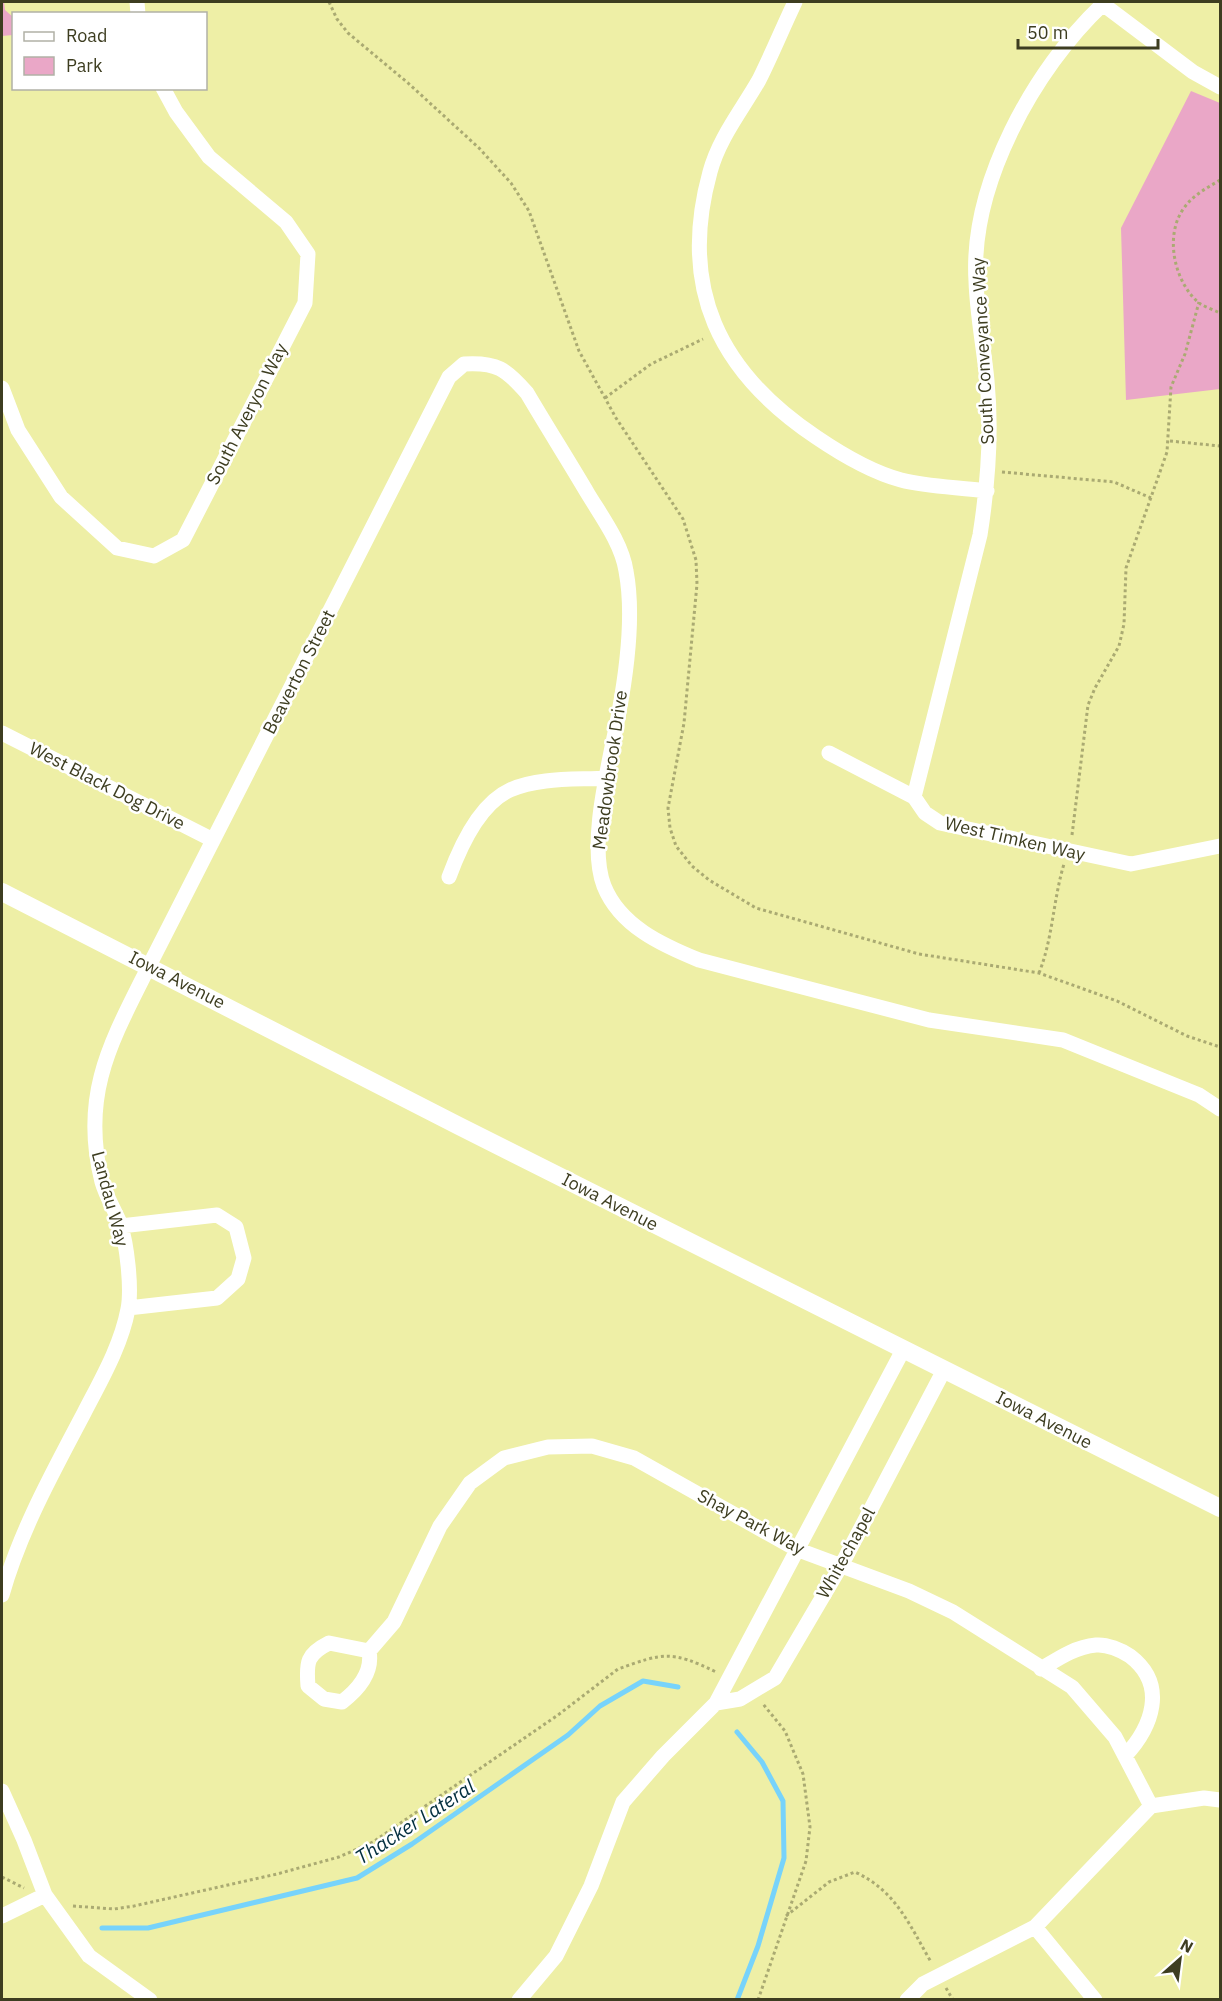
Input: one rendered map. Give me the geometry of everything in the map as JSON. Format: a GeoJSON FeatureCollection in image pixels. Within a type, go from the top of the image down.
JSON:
{"type":"FeatureCollection","features":[{"type":"Feature","properties":{"kind":"street"},"geometry":{"type":"LineString","coordinates":[[795,2],[759,80],[722,141],[710,171],[699,222],[701,285],[717,332],[751,384],[787,417],[829,445],[866,466],[901,480],[987,491]]}},
{"type":"Feature","properties":{"kind":"street"},"geometry":{"type":"LineString","coordinates":[[1102,3],[1193,72],[1221,87]]}},
{"type":"Feature","properties":{"kind":"street","name":"South Conveyance Way"},"geometry":{"type":"LineString","coordinates":[[914,797],[980,535],[987,491],[989,471],[988,383],[975,280],[979,218],[1000,157],[1046,68],[1077,29],[1102,3]]}},
{"type":"Feature","properties":{"kind":"street","name":"South Averyon Way"},"geometry":{"type":"LineString","coordinates":[[2,388],[18,430],[61,497],[117,548],[154,556],[183,540],[305,303],[308,254],[286,222],[209,157],[176,112],[164,90]]}},
{"type":"Feature","properties":{"kind":"street","name":"Meadowbrook Drive"},"geometry":{"type":"LineString","coordinates":[[449,377],[464,364],[481,363],[498,366],[527,393],[604,521],[626,568],[630,599],[620,708],[607,778],[598,863],[605,888],[620,911],[641,932],[670,948],[699,960],[929,1020],[1063,1041],[1199,1095],[1221,1109]]}},
{"type":"Feature","properties":{"kind":"street","name":"Beaverton Street"},"geometry":{"type":"LineString","coordinates":[[148,966],[449,377]]}},
{"type":"Feature","properties":{"kind":"street","name":"West Black Dog Drive"},"geometry":{"type":"LineString","coordinates":[[2,733],[213,840]]}},
{"type":"Feature","properties":{"kind":"street","name":"West Timken Way"},"geometry":{"type":"LineString","coordinates":[[829,753],[914,797],[925,813],[940,823],[1131,864],[1221,846]]}},
{"type":"Feature","properties":{"kind":"street"},"geometry":{"type":"LineString","coordinates":[[449,877],[459,850],[486,809],[509,790],[544,781],[607,778]]}},
{"type":"Feature","properties":{"kind":"street","name":"Iowa Avenue"},"geometry":{"type":"LineString","coordinates":[[2,892],[903,1350],[1221,1508]]}},
{"type":"Feature","properties":{"kind":"street","name":"Landau Way"},"geometry":{"type":"LineString","coordinates":[[2,1595],[13,1553],[114,1355],[128,1308],[127,1267],[121,1226],[102,1183],[93,1127],[98,1082],[118,1028],[148,966]]}},
{"type":"Feature","properties":{"kind":"street"},"geometry":{"type":"LineString","coordinates":[[121,1226],[217,1215],[236,1227],[244,1258],[238,1279],[217,1298],[128,1308]]}},
{"type":"Feature","properties":{"kind":"street"},"geometry":{"type":"LineString","coordinates":[[519,2000],[556,1956],[591,1886],[623,1802],[716,1703],[903,1350]]}},
{"type":"Feature","properties":{"kind":"street","name":"Whitechapel"},"geometry":{"type":"LineString","coordinates":[[716,1703],[740,1699],[775,1678],[842,1564],[944,1370]]}},
{"type":"Feature","properties":{"kind":"street","name":"Shay Park Way"},"geometry":{"type":"LineString","coordinates":[[369,1651],[394,1622],[440,1526],[470,1483],[504,1458],[537,1450],[592,1446],[634,1458],[796,1549],[909,1590],[953,1612],[1072,1687],[1115,1737],[1151,1806]]}},
{"type":"Feature","properties":{"kind":"street"},"geometry":{"type":"LineString","coordinates":[[329,1643],[369,1651],[371,1662],[366,1675],[355,1692],[342,1702],[324,1699],[308,1686],[306,1666],[314,1650],[329,1643]]}},
{"type":"Feature","properties":{"kind":"street"},"geometry":{"type":"LineString","coordinates":[[1041,1669],[1067,1653],[1098,1645],[1114,1648],[1137,1662],[1150,1683],[1152,1710],[1144,1731],[1125,1756]]}},
{"type":"Feature","properties":{"kind":"street"},"geometry":{"type":"LineString","coordinates":[[2,1791],[45,1895],[89,1956],[150,2000]]}},
{"type":"Feature","properties":{"kind":"street"},"geometry":{"type":"LineString","coordinates":[[907,2000],[923,1984],[1035,1927],[1151,1806],[1204,1798],[1221,1800]]}},
{"type":"Feature","properties":{"kind":"street"},"geometry":{"type":"LineString","coordinates":[[2,1916],[45,1895]]}},
{"type":"Feature","properties":{"kind":"street"},"geometry":{"type":"LineString","coordinates":[[1035,1927],[1095,2000]]}},
{"type":"Feature","properties":{"kind":"path"},"geometry":{"type":"LineString","coordinates":[[329,2],[337,19],[348,33],[417,91],[479,148],[511,183],[529,211],[579,351],[605,398],[683,519],[696,560],[698,584],[684,723],[668,808],[670,828],[676,846],[692,866],[709,880],[756,908],[858,939],[919,954],[1039,973],[1117,1001],[1186,1036],[1221,1047]]}},
{"type":"Feature","properties":{"kind":"path"},"geometry":{"type":"LineString","coordinates":[[1221,180],[1191,199],[1182,210],[1176,226],[1174,259],[1180,273],[1199,302],[1221,313]]}},
{"type":"Feature","properties":{"kind":"path"},"geometry":{"type":"LineString","coordinates":[[1039,973],[1048,950],[1059,882],[1074,826],[1088,705],[1119,646],[1124,624],[1126,568],[1170,441],[1171,387],[1187,347],[1199,302]]}},
{"type":"Feature","properties":{"kind":"path"},"geometry":{"type":"LineString","coordinates":[[605,398],[651,364],[717,332]]}},
{"type":"Feature","properties":{"kind":"path"},"geometry":{"type":"LineString","coordinates":[[1170,441],[1221,446]]}},
{"type":"Feature","properties":{"kind":"path"},"geometry":{"type":"LineString","coordinates":[[989,471],[1114,482],[1151,498]]}},
{"type":"Feature","properties":{"kind":"path"},"geometry":{"type":"LineString","coordinates":[[2,1877],[72,1906],[114,1909],[266,1876],[339,1857],[373,1842],[420,1812],[618,1669],[654,1656],[685,1657],[729,1679]]}},
{"type":"Feature","properties":{"kind":"path"},"geometry":{"type":"LineString","coordinates":[[751,1692],[760,1699],[785,1731],[803,1774],[810,1827],[807,1862],[785,1916],[758,2000]]}},
{"type":"Feature","properties":{"kind":"path"},"geometry":{"type":"LineString","coordinates":[[785,1916],[829,1882],[855,1872],[875,1881],[902,1909],[953,2000]]}},
{"type":"Feature","properties":{"kind":"green space"},"geometry":{"type":"Polygon","coordinates":[[[2,2],[4,2],[5,10],[12,16],[12,35],[2,36],[2,2]]]}},
{"type":"Feature","properties":{"kind":"green space"},"geometry":{"type":"Polygon","coordinates":[[[1191,91],[1220,103],[1220,389],[1126,400],[1121,228],[1191,91]]]}},
{"type":"Feature","properties":{"kind":"waterway","name":"Thacker Lateral"},"geometry":{"type":"LineString","coordinates":[[102,1928],[148,1928],[357,1878],[412,1844],[568,1735],[600,1706],[643,1681],[678,1687]]}},
{"type":"Feature","properties":{"kind":"waterway","name":"Thacker Lateral"},"geometry":{"type":"LineString","coordinates":[[737,1732],[762,1762],[783,1801],[784,1858],[758,1946],[737,2000]]}}]}
